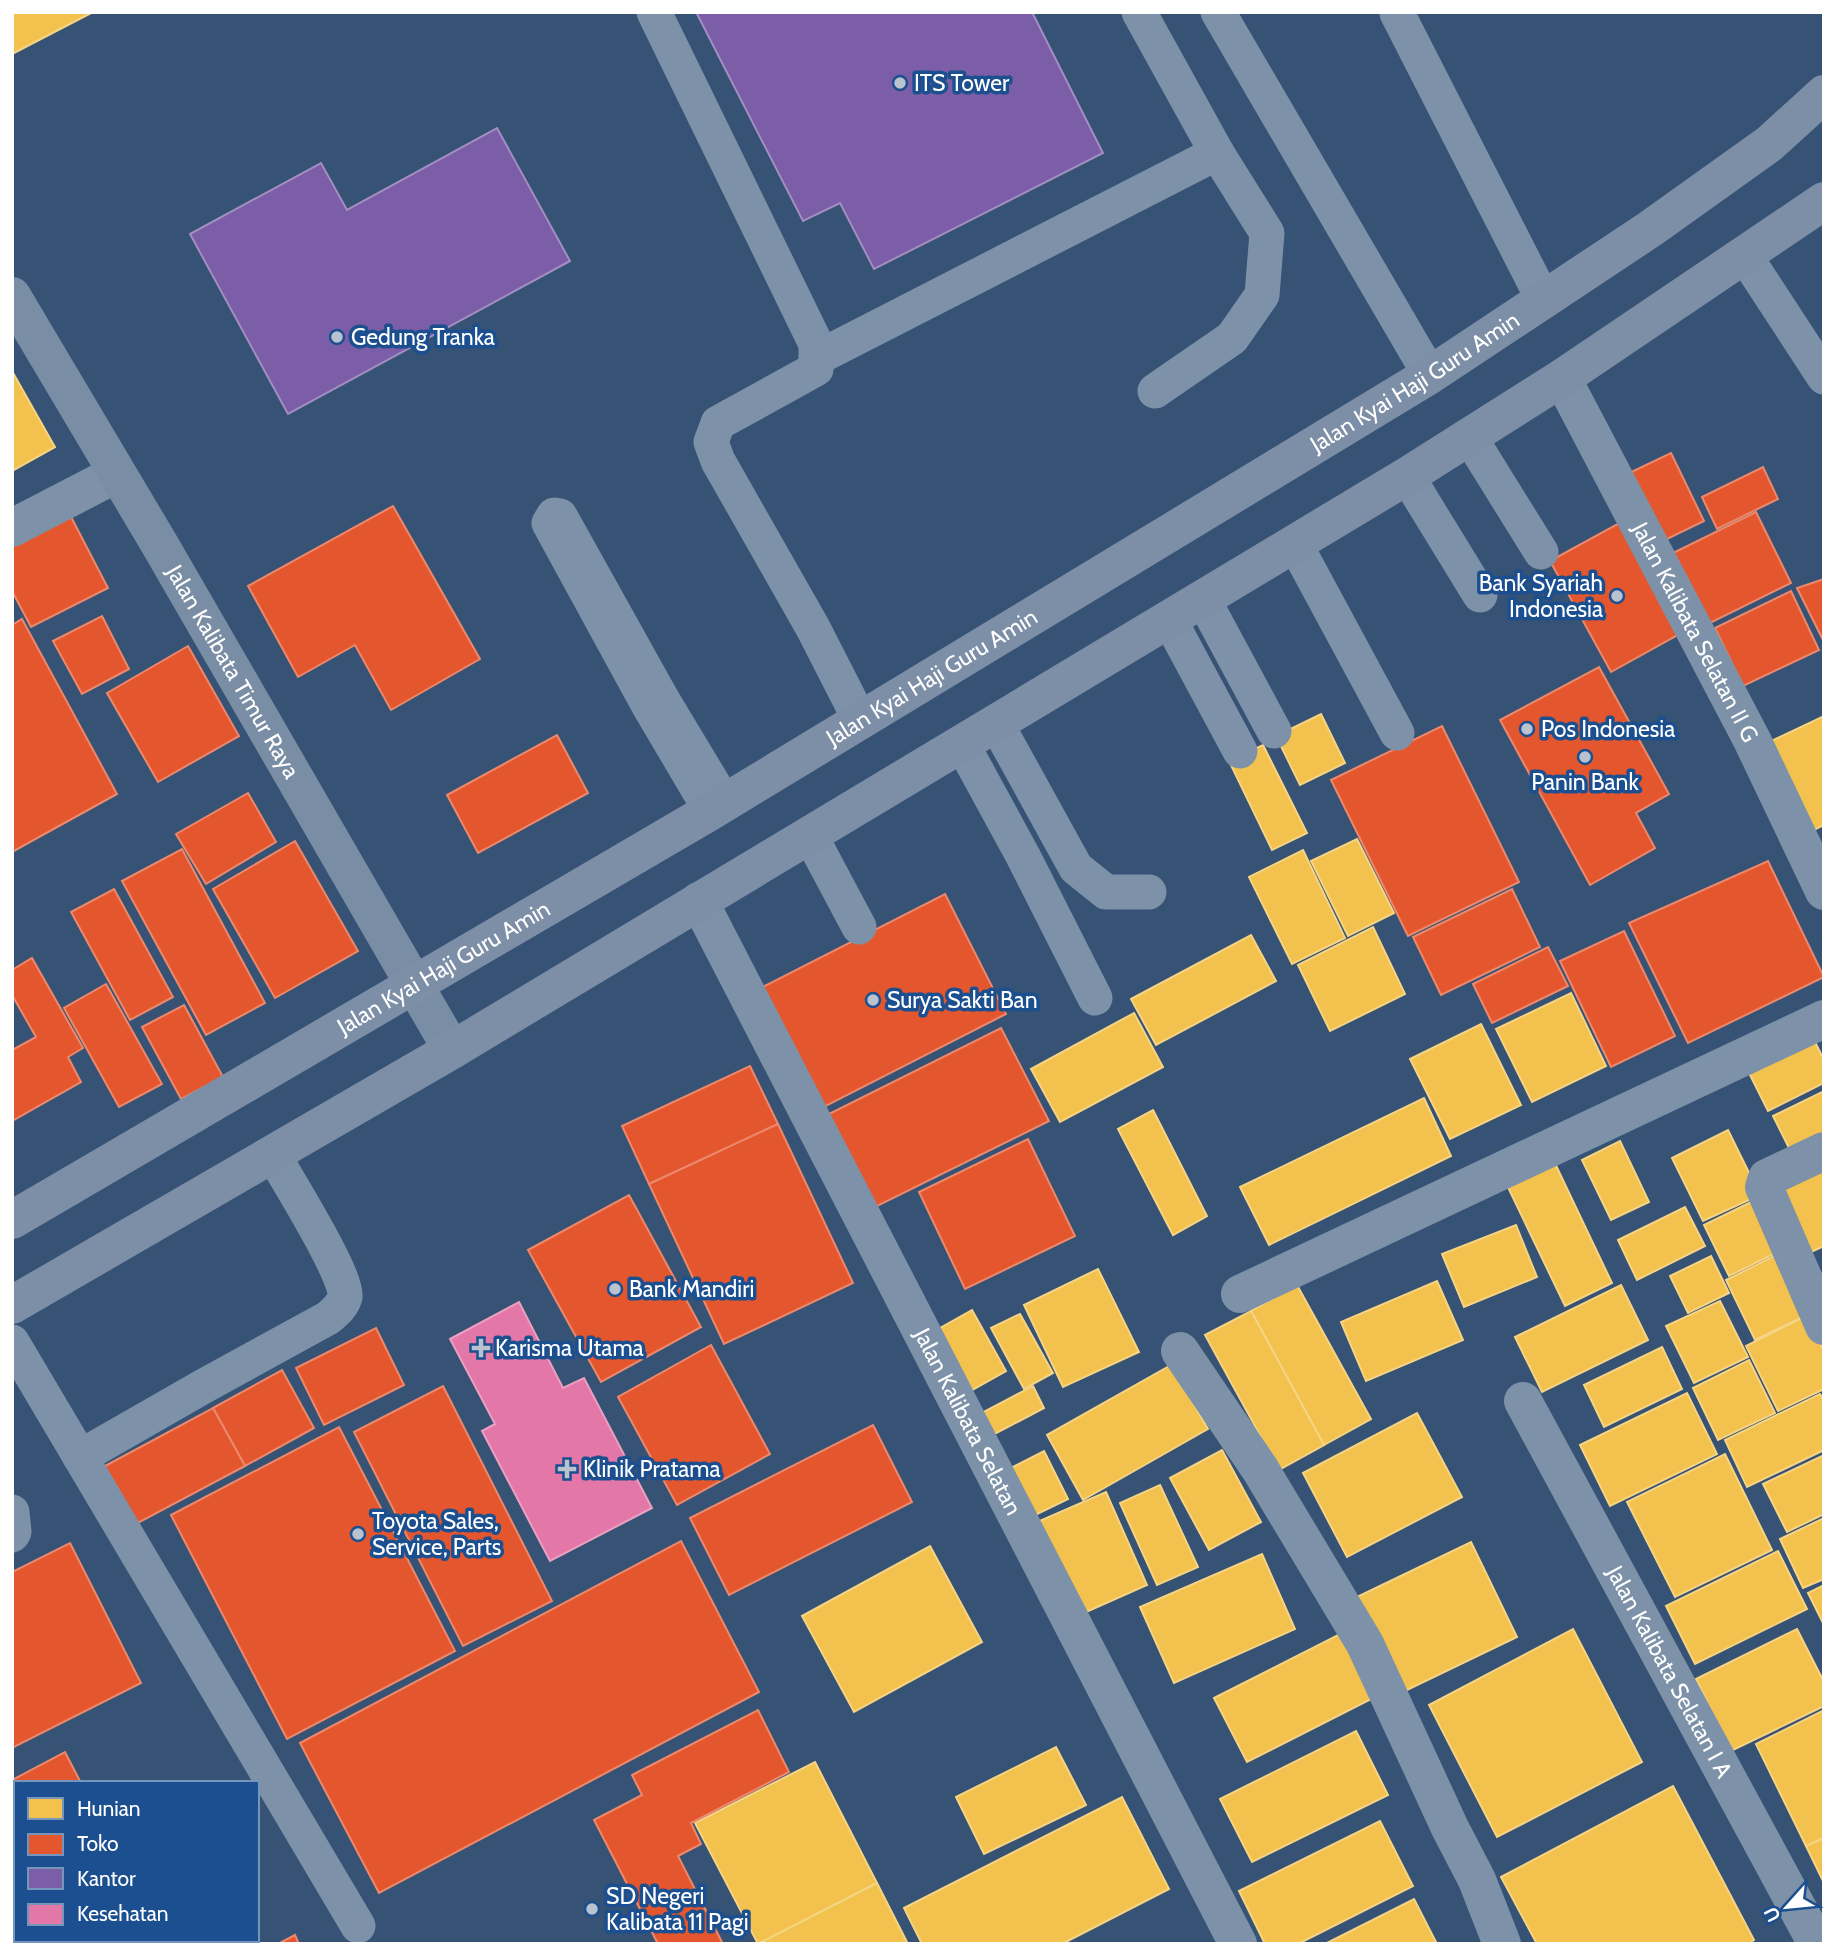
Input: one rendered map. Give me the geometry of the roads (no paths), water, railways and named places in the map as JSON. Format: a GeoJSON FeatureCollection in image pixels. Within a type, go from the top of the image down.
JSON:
{"type":"FeatureCollection","features":[{"type":"Feature","properties":{"kind":"main road","name":"Jalan Kyai Haji Guru Amin"},"geometry":{"type":"LineString","coordinates":[[13,1218],[718,807],[1430,375],[1650,229],[1769,144],[1824,94]]}},
{"type":"Feature","properties":{"kind":"main road"},"geometry":{"type":"LineString","coordinates":[[12,1304],[280,1168],[452,1050],[699,901],[817,848],[962,744],[1295,544],[1416,491],[1476,447],[1577,407],[1745,257],[1824,201]]}},
{"type":"Feature","properties":{"kind":"street","name":"Jalan Kalibata Timur Raya"},"geometry":{"type":"LineString","coordinates":[[12,296],[160,545],[452,1050]]}},
{"type":"Feature","properties":{"kind":"street","name":"Jalan Kalibata Selatan II G"},"geometry":{"type":"LineString","coordinates":[[1577,407],[1752,740],[1824,891]]}},
{"type":"Feature","properties":{"kind":"street"},"geometry":{"type":"LineString","coordinates":[[12,528],[116,474]]}},
{"type":"Feature","properties":{"kind":"street","name":"Jalan Kalibata Selatan"},"geometry":{"type":"LineString","coordinates":[[699,901],[1238,1944]]}},
{"type":"Feature","properties":{"kind":"street"},"geometry":{"type":"LineString","coordinates":[[1240,1294],[1824,1019]]}},
{"type":"Feature","properties":{"kind":"street"},"geometry":{"type":"LineString","coordinates":[[1824,1151],[1767,1178],[1763,1187],[1824,1326]]}},
{"type":"Feature","properties":{"kind":"street"},"geometry":{"type":"LineString","coordinates":[[1180,1351],[1260,1469],[1365,1644],[1450,1828],[1478,1880],[1502,1944]]}},
{"type":"Feature","properties":{"kind":"street","name":"Jalan Kalibata Selatan I A"},"geometry":{"type":"LineString","coordinates":[[1523,1401],[1817,1944]]}},
{"type":"Feature","properties":{"kind":"lane"},"geometry":{"type":"LineString","coordinates":[[654,12],[816,344],[816,369],[718,423],[711,442],[718,461],[813,628],[860,720]]}},
{"type":"Feature","properties":{"kind":"lane"},"geometry":{"type":"LineString","coordinates":[[1139,12],[1217,153],[1267,233],[1262,295],[1232,338],[1155,391]]}},
{"type":"Feature","properties":{"kind":"lane"},"geometry":{"type":"LineString","coordinates":[[1218,12],[1430,375]]}},
{"type":"Feature","properties":{"kind":"lane"},"geometry":{"type":"LineString","coordinates":[[1397,13],[1544,301]]}},
{"type":"Feature","properties":{"kind":"lane"},"geometry":{"type":"LineString","coordinates":[[817,358],[1217,153]]}},
{"type":"Feature","properties":{"kind":"lane"},"geometry":{"type":"LineString","coordinates":[[1745,257],[1824,377]]}},
{"type":"Feature","properties":{"kind":"lane"},"geometry":{"type":"LineString","coordinates":[[1476,447],[1541,552]]}},
{"type":"Feature","properties":{"kind":"lane"},"geometry":{"type":"LineString","coordinates":[[1416,491],[1480,596]]}},
{"type":"Feature","properties":{"kind":"lane"},"geometry":{"type":"LineString","coordinates":[[554,515],[560,516],[662,699],[718,807],[649,706],[549,523],[554,515]]}},
{"type":"Feature","properties":{"kind":"lane"},"geometry":{"type":"LineString","coordinates":[[1295,544],[1396,733]]}},
{"type":"Feature","properties":{"kind":"lane"},"geometry":{"type":"LineString","coordinates":[[1203,599],[1271,726]]}},
{"type":"Feature","properties":{"kind":"lane"},"geometry":{"type":"LineString","coordinates":[[1169,619],[1237,746]]}},
{"type":"Feature","properties":{"kind":"lane"},"geometry":{"type":"LineString","coordinates":[[996,723],[1076,868],[1106,892],[1149,892]]}},
{"type":"Feature","properties":{"kind":"lane"},"geometry":{"type":"LineString","coordinates":[[962,744],[1096,998]]}},
{"type":"Feature","properties":{"kind":"lane"},"geometry":{"type":"LineString","coordinates":[[817,848],[854,915]]}},
{"type":"Feature","properties":{"kind":"lane"},"geometry":{"type":"LineString","coordinates":[[80,1457],[204,1385],[328,1318],[340,1307],[346,1295],[343,1281],[280,1168]]}},
{"type":"Feature","properties":{"kind":"lane"},"geometry":{"type":"LineString","coordinates":[[16,1348],[358,1926]]}},
{"type":"Feature","properties":{"kind":"lane"},"geometry":{"type":"LineString","coordinates":[[12,1512],[12,1535]]}},
{"type":"Feature","properties":{"kind":"place","name":"ITS Tower"},"geometry":{"type":"Point","coordinates":[900,83]}},
{"type":"Feature","properties":{"kind":"place","name":"Gedung Tranka"},"geometry":{"type":"Point","coordinates":[337,337]}},
{"type":"Feature","properties":{"kind":"place","name":"Bank Syariah Indonesia"},"geometry":{"type":"Point","coordinates":[1617,596]}},
{"type":"Feature","properties":{"kind":"place","name":"Pos Indonesia"},"geometry":{"type":"Point","coordinates":[1527,729]}},
{"type":"Feature","properties":{"kind":"place","name":"Panin Bank"},"geometry":{"type":"Point","coordinates":[1585,757]}},
{"type":"Feature","properties":{"kind":"place","name":"Surya Sakti Ban"},"geometry":{"type":"Point","coordinates":[873,1000]}},
{"type":"Feature","properties":{"kind":"place","name":"Bank Mandiri"},"geometry":{"type":"Point","coordinates":[615,1289]}},
{"type":"Feature","properties":{"kind":"place","name":"Karisma Utama"},"geometry":{"type":"Point","coordinates":[481,1348]}},
{"type":"Feature","properties":{"kind":"place","name":"Klinik Pratama"},"geometry":{"type":"Point","coordinates":[567,1469]}},
{"type":"Feature","properties":{"kind":"place","name":"Toyota Sales, Service, Parts"},"geometry":{"type":"Point","coordinates":[358,1534]}},
{"type":"Feature","properties":{"kind":"place","name":"SD Negeri Kalibata 11 Pagi"},"geometry":{"type":"Point","coordinates":[592,1909]}}]}
